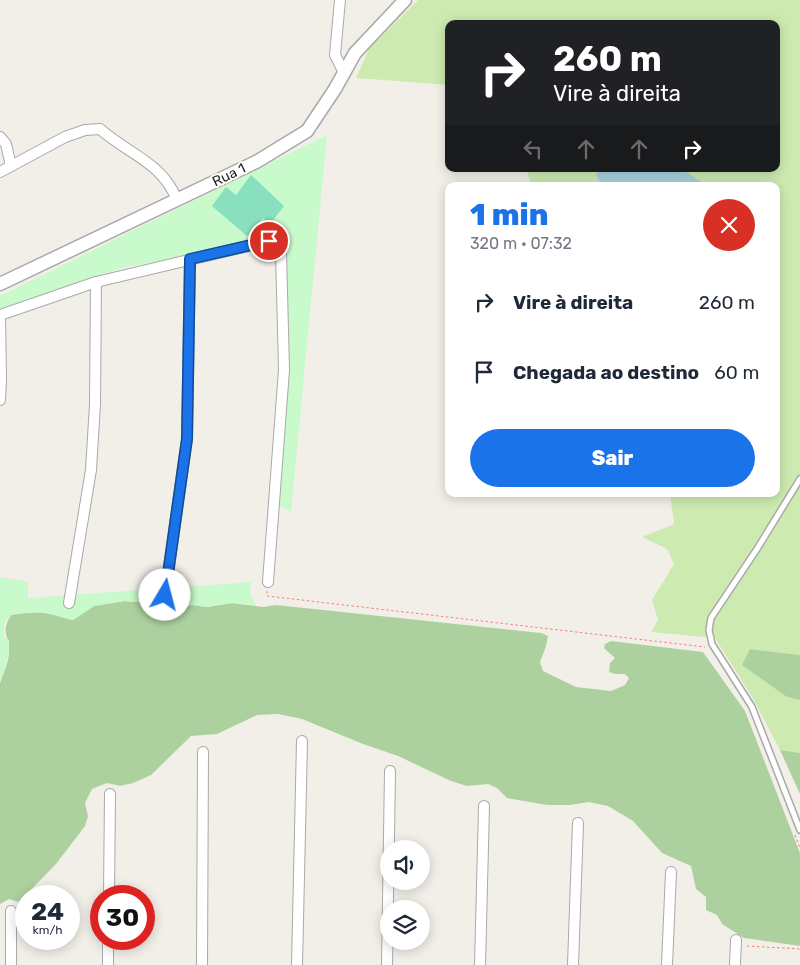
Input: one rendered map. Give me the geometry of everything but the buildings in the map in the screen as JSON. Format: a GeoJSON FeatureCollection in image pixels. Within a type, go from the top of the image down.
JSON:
{"type":"FeatureCollection","features":[{"type":"Feature","properties":{"kind":"street"},"geometry":{"type":"LineString","coordinates":[[340,0],[335,55],[344,73]]}},
{"type":"Feature","properties":{"kind":"street","name":"Rua 1"},"geometry":{"type":"LineString","coordinates":[[0,284],[256,162],[307,131],[355,53],[404,0]]}},
{"type":"Feature","properties":{"kind":"street"},"geometry":{"type":"LineString","coordinates":[[0,172],[65,137],[85,130],[100,130],[159,170],[177,200]]}},
{"type":"Feature","properties":{"kind":"street"},"geometry":{"type":"LineString","coordinates":[[0,138],[6,144],[11,166]]}},
{"type":"Feature","properties":{"kind":"street"},"geometry":{"type":"LineString","coordinates":[[0,400],[0,315],[96,282],[269,241],[277,244],[281,252],[284,370],[268,582]]}},
{"type":"Feature","properties":{"kind":"street"},"geometry":{"type":"LineString","coordinates":[[165,595],[187,439],[190,259]]}},
{"type":"Feature","properties":{"kind":"street"},"geometry":{"type":"LineString","coordinates":[[69,603],[91,470],[95,404],[96,282]]}},
{"type":"Feature","properties":{"kind":"street"},"geometry":{"type":"LineString","coordinates":[[297,965],[302,741]]}},
{"type":"Feature","properties":{"kind":"street"},"geometry":{"type":"LineString","coordinates":[[202,965],[203,752]]}},
{"type":"Feature","properties":{"kind":"street"},"geometry":{"type":"LineString","coordinates":[[387,965],[390,771]]}},
{"type":"Feature","properties":{"kind":"street"},"geometry":{"type":"LineString","coordinates":[[109,885],[110,794]]}},
{"type":"Feature","properties":{"kind":"street"},"geometry":{"type":"LineString","coordinates":[[480,965],[484,806]]}},
{"type":"Feature","properties":{"kind":"street"},"geometry":{"type":"LineString","coordinates":[[573,965],[578,823]]}},
{"type":"Feature","properties":{"kind":"street"},"geometry":{"type":"LineString","coordinates":[[667,965],[671,872]]}},
{"type":"Feature","properties":{"kind":"street"},"geometry":{"type":"LineString","coordinates":[[11,911],[11,965]]}},
{"type":"Feature","properties":{"kind":"street"},"geometry":{"type":"LineString","coordinates":[[735,965],[736,943]]}},
{"type":"Feature","properties":{"kind":"street"},"geometry":{"type":"LineString","coordinates":[[108,950],[108,965]]}},
{"type":"Feature","properties":{"kind":"lane"},"geometry":{"type":"LineString","coordinates":[[800,479],[757,549],[711,618],[709,630],[712,644],[752,707],[800,830]]}},
{"type":"Feature","properties":{"kind":"path"},"geometry":{"type":"LineString","coordinates":[[268,582],[267,596],[706,648]]}},
{"type":"Feature","properties":{"kind":"path"},"geometry":{"type":"LineString","coordinates":[[793,829],[800,848]]}},
{"type":"Feature","properties":{"kind":"path"},"geometry":{"type":"LineString","coordinates":[[736,943],[800,949]]}},
{"type":"Feature","properties":{"kind":"green space"},"geometry":{"type":"Polygon","coordinates":[[[418,0],[800,0],[800,655],[750,649],[787,697],[800,700],[800,753],[780,750],[752,697],[715,638],[651,632],[658,620],[652,600],[674,564],[667,549],[642,537],[674,524],[670,497],[780,497],[780,182],[530,182],[528,172],[780,172],[780,20],[445,20],[445,85],[356,78],[369,49],[418,0]]]}},
{"type":"Feature","properties":{"kind":"green space"},"geometry":{"type":"Polygon","coordinates":[[[327,135],[291,512],[274,502],[283,323],[281,252],[269,241],[121,268],[0,311],[0,296],[327,135]]]}},
{"type":"Feature","properties":{"kind":"green space"},"geometry":{"type":"Polygon","coordinates":[[[251,175],[284,206],[270,224],[263,218],[247,236],[212,206],[226,187],[236,195],[251,175]]]}},
{"type":"Feature","properties":{"kind":"green space"},"geometry":{"type":"Polygon","coordinates":[[[0,577],[28,582],[28,598],[251,582],[251,595],[256,606],[232,603],[207,607],[192,605],[181,607],[172,612],[161,610],[152,603],[124,601],[94,606],[73,620],[41,613],[11,615],[4,623],[4,636],[9,640],[9,655],[0,683],[0,577]]]}},
{"type":"Feature","properties":{"kind":"green space"},"geometry":{"type":"Polygon","coordinates":[[[124,601],[152,603],[161,610],[172,612],[181,607],[192,605],[207,607],[232,603],[263,607],[276,605],[541,633],[548,636],[540,662],[543,671],[576,687],[611,691],[625,685],[629,678],[625,674],[609,672],[610,663],[615,658],[604,648],[605,644],[611,641],[703,652],[745,711],[800,853],[800,946],[744,938],[722,924],[717,915],[706,910],[706,897],[696,889],[691,866],[662,853],[633,821],[608,806],[589,802],[570,805],[547,805],[507,798],[497,788],[488,784],[467,786],[451,781],[398,756],[302,719],[278,714],[257,715],[217,734],[191,736],[151,775],[133,783],[120,786],[107,783],[92,789],[85,803],[88,816],[85,826],[56,864],[36,885],[15,885],[15,901],[9,899],[0,904],[0,683],[9,656],[6,626],[11,615],[36,612],[73,620],[94,606],[124,601]]]}},
{"type":"Feature","properties":{"kind":"green space"},"geometry":{"type":"Polygon","coordinates":[[[750,649],[800,655],[800,700],[787,697],[742,665],[750,649]]]}},
{"type":"Feature","properties":{"kind":"green space"},"geometry":{"type":"Polygon","coordinates":[[[780,750],[800,753],[800,794],[780,750]]]}},
{"type":"Feature","properties":{"kind":"water"},"geometry":{"type":"Polygon","coordinates":[[[597,172],[686,172],[702,182],[600,182],[596,176],[597,172]]]}},
{"type":"Feature","properties":{"kind":"route"},"geometry":{"type":"LineString","coordinates":[[165,595],[187,439],[190,259],[269,241]]}}]}
